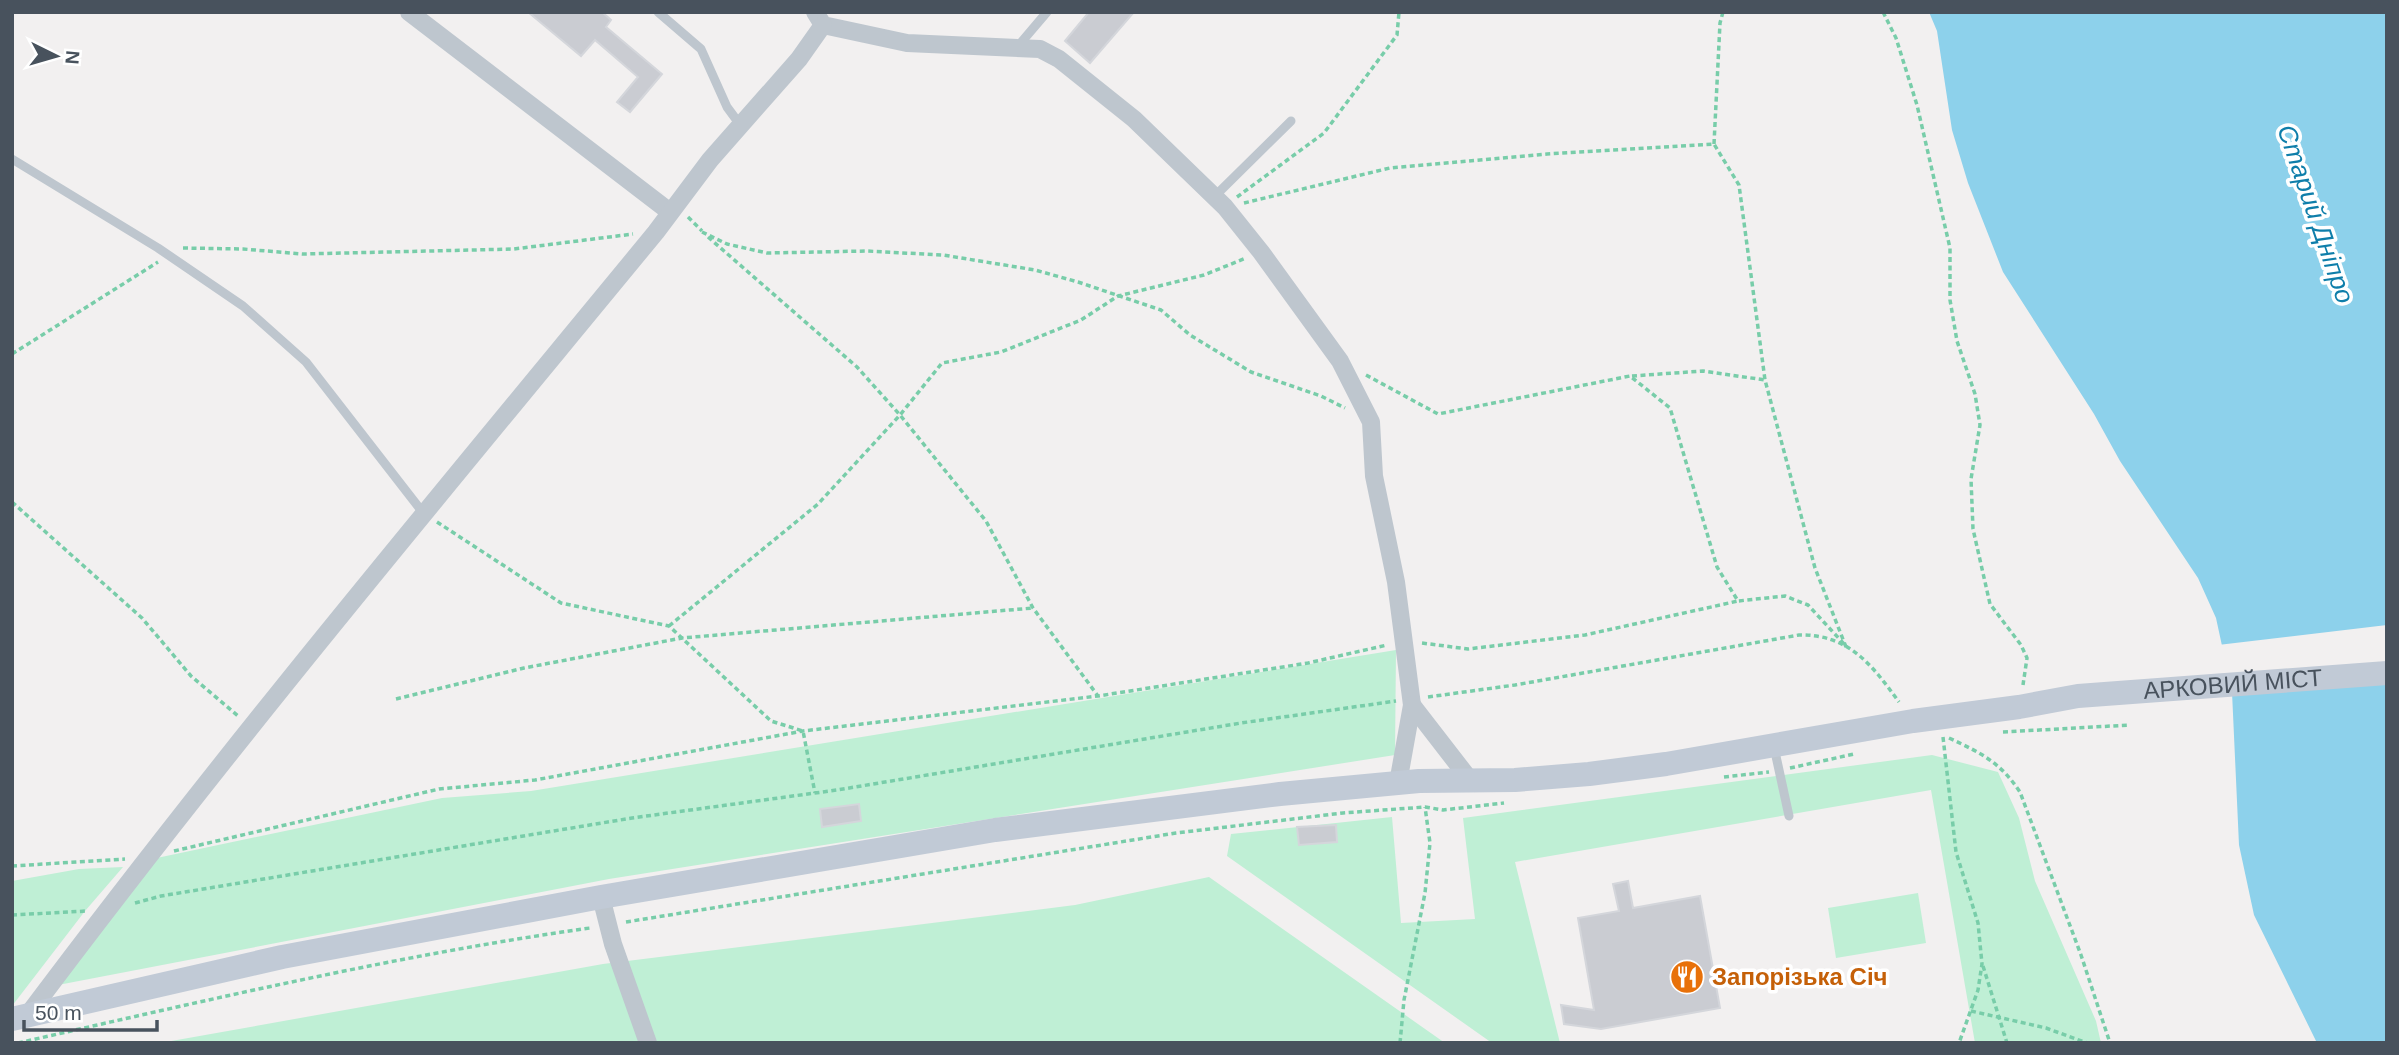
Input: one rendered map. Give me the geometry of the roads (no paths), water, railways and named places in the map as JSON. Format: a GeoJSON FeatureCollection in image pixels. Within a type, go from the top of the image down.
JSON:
{"type":"FeatureCollection","features":[{"type":"Feature","properties":{"kind":"main road","name":"АРКОВИЙ МІСТ"},"geometry":{"type":"LineString","coordinates":[[20,1017],[282,957],[601,897],[995,830],[1280,794],[1398,783],[1515,780],[1589,774],[2078,696],[2387,673]]}},
{"type":"Feature","properties":{"kind":"street"},"geometry":{"type":"LineString","coordinates":[[409,12],[673,209]]}},
{"type":"Feature","properties":{"kind":"street"},"geometry":{"type":"LineString","coordinates":[[20,1017],[251,726],[656,232],[710,160],[799,59],[819,19],[907,43],[1018,46],[1040,49],[1059,58],[1133,118],[1219,202],[1261,253],[1340,361],[1371,422],[1374,476],[1396,582],[1411,702],[1398,783]]}},
{"type":"Feature","properties":{"kind":"street"},"geometry":{"type":"LineString","coordinates":[[1411,702],[1470,780]]}},
{"type":"Feature","properties":{"kind":"street"},"geometry":{"type":"LineString","coordinates":[[601,897],[648,1043]]}},
{"type":"Feature","properties":{"kind":"lane"},"geometry":{"type":"LineString","coordinates":[[658,12],[701,49],[727,107],[741,126]]}},
{"type":"Feature","properties":{"kind":"lane"},"geometry":{"type":"LineString","coordinates":[[1018,46],[1047,12]]}},
{"type":"Feature","properties":{"kind":"lane"},"geometry":{"type":"LineString","coordinates":[[1219,202],[1291,121]]}},
{"type":"Feature","properties":{"kind":"lane"},"geometry":{"type":"LineString","coordinates":[[12,159],[171,256],[243,306],[306,362],[424,514]]}},
{"type":"Feature","properties":{"kind":"lane"},"geometry":{"type":"LineString","coordinates":[[1773,746],[1788,816]]}},
{"type":"Feature","properties":{"kind":"water","name":"Старий Дніпро"},"geometry":{"type":"Polygon","coordinates":[[[1929,12],[2387,12],[2387,1043],[2317,1043],[2254,915],[2239,845],[2232,692],[2216,618],[2198,578],[2120,461],[2094,414],[2003,272],[1968,183],[1952,130],[1937,31],[1929,12]]]}},
{"type":"Feature","properties":{"kind":"place","name":"Запорізька Січ"},"geometry":{"type":"Point","coordinates":[1687,977]}}]}
